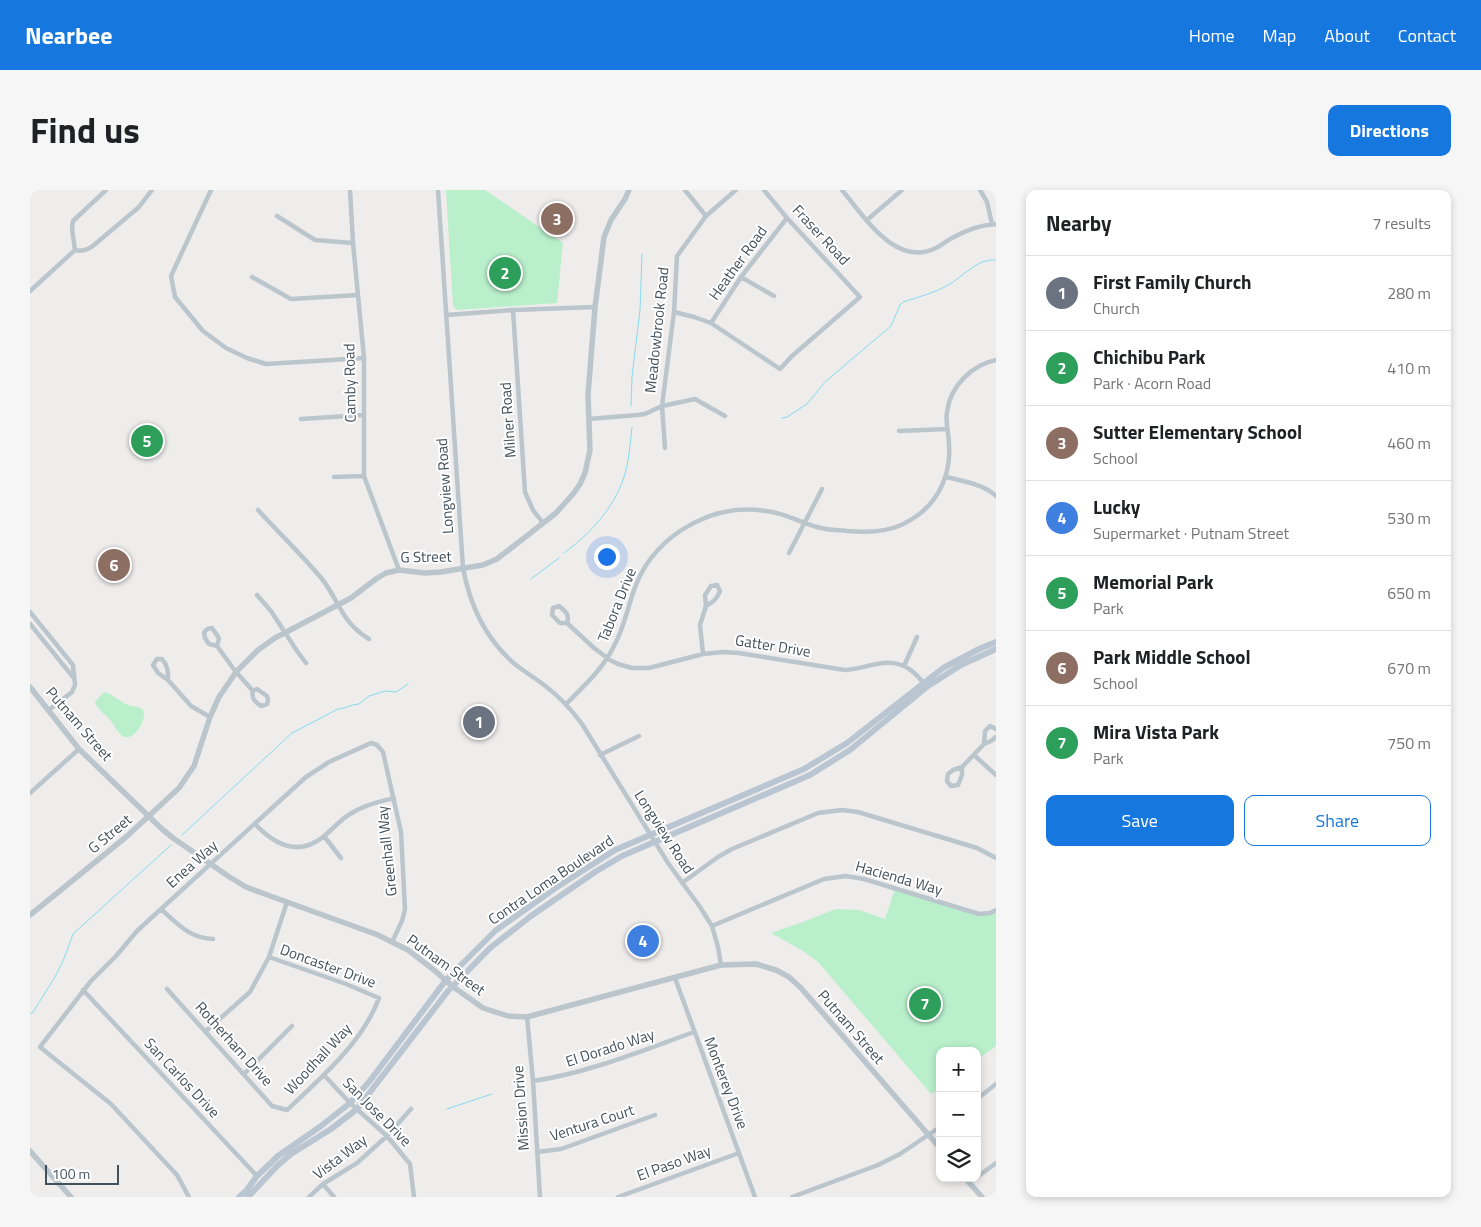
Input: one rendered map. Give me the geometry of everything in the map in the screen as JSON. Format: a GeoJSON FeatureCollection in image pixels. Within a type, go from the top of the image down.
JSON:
{"type":"FeatureCollection","features":[{"type":"Feature","properties":{"kind":"main road","name":"Contra Loma Boulevard"},"geometry":{"type":"LineString","coordinates":[[248,1197],[284,1160],[331,1129],[357,1109],[452,986],[490,948],[530,916],[622,856],[810,774],[850,750],[951,663],[996,642]]}},
{"type":"Feature","properties":{"kind":"main road","name":"Contra Loma Boulevard"},"geometry":{"type":"LineString","coordinates":[[239,1197],[278,1156],[350,1103],[369,1082],[446,980],[500,927],[615,850],[804,770],[847,743],[926,685],[961,665],[996,649]]}},
{"type":"Feature","properties":{"kind":"street"},"geometry":{"type":"LineString","coordinates":[[75,250],[72,221],[106,190]]}},
{"type":"Feature","properties":{"kind":"street"},"geometry":{"type":"LineString","coordinates":[[30,291],[75,250],[89,249],[139,207],[152,190]]}},
{"type":"Feature","properties":{"kind":"street"},"geometry":{"type":"LineString","coordinates":[[211,190],[171,276],[175,297],[203,331],[226,348],[266,364],[364,358]]}},
{"type":"Feature","properties":{"kind":"street","name":"Camby Road"},"geometry":{"type":"LineString","coordinates":[[350,190],[352,244],[364,358],[364,476],[399,570]]}},
{"type":"Feature","properties":{"kind":"street","name":"Longview Road"},"geometry":{"type":"LineString","coordinates":[[438,190],[463,568],[466,586],[480,622],[490,638],[509,659],[544,684],[566,704],[582,724],[655,842],[712,926],[721,965]]}},
{"type":"Feature","properties":{"kind":"street","name":"G Street"},"geometry":{"type":"LineString","coordinates":[[30,915],[150,817],[174,794],[188,777],[197,759],[210,717],[223,691],[236,672],[258,650],[285,633],[337,606],[390,571],[399,570],[425,573],[482,565],[498,559],[565,505],[580,484],[588,464],[590,450],[588,395],[595,306],[604,237],[611,220],[629,190]]}},
{"type":"Feature","properties":{"kind":"street"},"geometry":{"type":"LineString","coordinates":[[685,190],[706,216]]}},
{"type":"Feature","properties":{"kind":"street","name":"Meadowbrook Road"},"geometry":{"type":"LineString","coordinates":[[665,448],[662,406],[674,312],[677,256],[706,216],[736,190]]}},
{"type":"Feature","properties":{"kind":"street","name":"Fraser Road"},"geometry":{"type":"LineString","coordinates":[[711,323],[780,369],[792,356],[860,297],[787,218],[764,190]]}},
{"type":"Feature","properties":{"kind":"street"},"geometry":{"type":"LineString","coordinates":[[842,190],[890,244],[901,250],[915,252],[925,252],[934,249],[963,232],[994,224],[987,202],[980,190]]}},
{"type":"Feature","properties":{"kind":"street"},"geometry":{"type":"LineString","coordinates":[[867,220],[902,190]]}},
{"type":"Feature","properties":{"kind":"street"},"geometry":{"type":"LineString","coordinates":[[277,216],[315,240],[352,244]]}},
{"type":"Feature","properties":{"kind":"street","name":"Heather Road"},"geometry":{"type":"LineString","coordinates":[[711,323],[741,277],[787,218]]}},
{"type":"Feature","properties":{"kind":"street"},"geometry":{"type":"LineString","coordinates":[[252,277],[291,299],[358,295]]}},
{"type":"Feature","properties":{"kind":"street"},"geometry":{"type":"LineString","coordinates":[[741,277],[774,296]]}},
{"type":"Feature","properties":{"kind":"street"},"geometry":{"type":"LineString","coordinates":[[446,314],[595,306]]}},
{"type":"Feature","properties":{"kind":"street","name":"Milner Road"},"geometry":{"type":"LineString","coordinates":[[513,310],[525,492],[533,510],[543,523]]}},
{"type":"Feature","properties":{"kind":"street"},"geometry":{"type":"LineString","coordinates":[[674,312],[711,323]]}},
{"type":"Feature","properties":{"kind":"street","name":"Tabora Drive"},"geometry":{"type":"LineString","coordinates":[[566,704],[590,680],[608,658],[617,641],[641,573],[658,550],[678,532],[707,517],[741,510],[772,512],[822,529],[864,532],[884,531],[917,516],[937,495],[946,477],[950,454],[947,428],[948,406],[955,391],[961,381],[978,366],[996,360]]}},
{"type":"Feature","properties":{"kind":"street"},"geometry":{"type":"LineString","coordinates":[[589,419],[645,414],[662,406],[695,400],[725,416]]}},
{"type":"Feature","properties":{"kind":"street"},"geometry":{"type":"LineString","coordinates":[[302,419],[363,415]]}},
{"type":"Feature","properties":{"kind":"street"},"geometry":{"type":"LineString","coordinates":[[899,430],[947,428]]}},
{"type":"Feature","properties":{"kind":"street"},"geometry":{"type":"LineString","coordinates":[[334,477],[364,476]]}},
{"type":"Feature","properties":{"kind":"street"},"geometry":{"type":"LineString","coordinates":[[946,477],[970,483],[992,492],[996,496]]}},
{"type":"Feature","properties":{"kind":"street"},"geometry":{"type":"LineString","coordinates":[[789,553],[822,489]]}},
{"type":"Feature","properties":{"kind":"street"},"geometry":{"type":"LineString","coordinates":[[258,510],[320,577],[331,592],[337,606],[354,628],[369,639]]}},
{"type":"Feature","properties":{"kind":"street"},"geometry":{"type":"LineString","coordinates":[[703,654],[700,625],[706,606],[705,594],[708,588],[716,585],[720,590],[717,598],[706,606]]}},
{"type":"Feature","properties":{"kind":"street"},"geometry":{"type":"LineString","coordinates":[[257,595],[271,611],[296,652],[306,663]]}},
{"type":"Feature","properties":{"kind":"street"},"geometry":{"type":"LineString","coordinates":[[30,612],[73,665],[75,685],[72,692],[49,710]]}},
{"type":"Feature","properties":{"kind":"street","name":"Gatter Drive"},"geometry":{"type":"LineString","coordinates":[[568,623],[594,648],[614,662],[628,667],[645,668],[703,654],[723,652],[844,670],[884,662],[904,666]]}},
{"type":"Feature","properties":{"kind":"street"},"geometry":{"type":"LineString","coordinates":[[30,624],[73,677]]}},
{"type":"Feature","properties":{"kind":"street"},"geometry":{"type":"LineString","coordinates":[[917,637],[904,666],[916,674],[926,685]]}},
{"type":"Feature","properties":{"kind":"street"},"geometry":{"type":"LineString","coordinates":[[217,646],[253,691]]}},
{"type":"Feature","properties":{"kind":"street"},"geometry":{"type":"LineString","coordinates":[[168,680],[166,665],[162,659],[157,659],[153,665],[154,669],[168,680],[191,706],[210,717]]}},
{"type":"Feature","properties":{"kind":"street","name":"Putnam Street"},"geometry":{"type":"LineString","coordinates":[[30,687],[79,749],[169,835],[211,865],[246,887],[357,926],[408,950],[452,986],[477,1004],[491,1011],[508,1016],[527,1018],[721,965],[756,964],[776,970],[789,977],[801,988],[936,1144]]}},
{"type":"Feature","properties":{"kind":"street"},"geometry":{"type":"LineString","coordinates":[[984,744],[985,732],[990,726],[996,729]]}},
{"type":"Feature","properties":{"kind":"street"},"geometry":{"type":"LineString","coordinates":[[600,754],[639,736]]}},
{"type":"Feature","properties":{"kind":"street"},"geometry":{"type":"LineString","coordinates":[[962,767],[962,774],[958,785],[951,786],[947,781],[948,774],[962,767],[984,744],[996,737]]}},
{"type":"Feature","properties":{"kind":"street","name":"Enea Way"},"geometry":{"type":"LineString","coordinates":[[189,1197],[177,1175],[110,1104],[40,1047],[83,990],[137,931],[306,777],[336,758],[371,743],[380,747],[384,755]]}},
{"type":"Feature","properties":{"kind":"street"},"geometry":{"type":"LineString","coordinates":[[30,793],[79,749]]}},
{"type":"Feature","properties":{"kind":"street","name":"Greenhall Way"},"geometry":{"type":"LineString","coordinates":[[384,755],[401,832],[406,904],[404,917],[392,942]]}},
{"type":"Feature","properties":{"kind":"street"},"geometry":{"type":"LineString","coordinates":[[974,755],[996,775]]}},
{"type":"Feature","properties":{"kind":"street"},"geometry":{"type":"LineString","coordinates":[[255,824],[269,838],[286,846],[307,845],[324,836],[344,818],[359,809],[394,798]]}},
{"type":"Feature","properties":{"kind":"street"},"geometry":{"type":"LineString","coordinates":[[682,883],[732,849],[818,813],[842,810],[858,812],[977,848],[996,858]]}},
{"type":"Feature","properties":{"kind":"street"},"geometry":{"type":"LineString","coordinates":[[324,836],[341,858]]}},
{"type":"Feature","properties":{"kind":"street","name":"Hacienda Way"},"geometry":{"type":"LineString","coordinates":[[712,926],[824,879],[846,876],[864,879],[979,914],[990,913],[996,910]]}},
{"type":"Feature","properties":{"kind":"street"},"geometry":{"type":"LineString","coordinates":[[206,1032],[250,992],[269,957],[288,902]]}},
{"type":"Feature","properties":{"kind":"street"},"geometry":{"type":"LineString","coordinates":[[161,909],[185,930],[202,939],[213,939]]}},
{"type":"Feature","properties":{"kind":"street","name":"Doncaster Drive"},"geometry":{"type":"LineString","coordinates":[[269,957],[346,984],[379,998]]}},
{"type":"Feature","properties":{"kind":"street","name":"Monterey Drive"},"geometry":{"type":"LineString","coordinates":[[675,978],[755,1197]]}},
{"type":"Feature","properties":{"kind":"street","name":"Rotherham Drive"},"geometry":{"type":"LineString","coordinates":[[167,989],[272,1106],[287,1110]]}},
{"type":"Feature","properties":{"kind":"street","name":"San Carlos Drive"},"geometry":{"type":"LineString","coordinates":[[83,990],[262,1182]]}},
{"type":"Feature","properties":{"kind":"street","name":"Woodhall Way"},"geometry":{"type":"LineString","coordinates":[[287,1110],[324,1075],[356,1039],[375,1010],[379,998]]}},
{"type":"Feature","properties":{"kind":"street","name":"Mission Drive"},"geometry":{"type":"LineString","coordinates":[[527,1018],[540,1197]]}},
{"type":"Feature","properties":{"kind":"street"},"geometry":{"type":"LineString","coordinates":[[244,1074],[292,1026]]}},
{"type":"Feature","properties":{"kind":"street","name":"El Dorado Way"},"geometry":{"type":"LineString","coordinates":[[533,1081],[558,1078],[619,1059],[694,1032]]}},
{"type":"Feature","properties":{"kind":"street","name":"San Jose Drive"},"geometry":{"type":"LineString","coordinates":[[324,1075],[350,1103],[387,1136],[410,1164],[414,1197]]}},
{"type":"Feature","properties":{"kind":"street"},"geometry":{"type":"LineString","coordinates":[[981,1096],[996,1084]]}},
{"type":"Feature","properties":{"kind":"street","name":"Vista Way"},"geometry":{"type":"LineString","coordinates":[[309,1197],[323,1184],[357,1163],[387,1136],[411,1109]]}},
{"type":"Feature","properties":{"kind":"street","name":"Ventura Court"},"geometry":{"type":"LineString","coordinates":[[537,1152],[561,1149],[655,1115]]}},
{"type":"Feature","properties":{"kind":"street"},"geometry":{"type":"LineString","coordinates":[[792,1197],[878,1165],[900,1154],[936,1130]]}},
{"type":"Feature","properties":{"kind":"street"},"geometry":{"type":"LineString","coordinates":[[30,1151],[71,1197]]}},
{"type":"Feature","properties":{"kind":"street","name":"El Paso Way"},"geometry":{"type":"LineString","coordinates":[[618,1197],[739,1153]]}},
{"type":"Feature","properties":{"kind":"street"},"geometry":{"type":"LineString","coordinates":[[981,1174],[996,1163]]}},
{"type":"Feature","properties":{"kind":"street"},"geometry":{"type":"LineString","coordinates":[[968,1182],[982,1197]]}},
{"type":"Feature","properties":{"kind":"street"},"geometry":{"type":"LineString","coordinates":[[323,1184],[334,1197]]}},
{"type":"Feature","properties":{"kind":"green space"},"geometry":{"type":"Polygon","coordinates":[[[446,190],[485,190],[563,243],[557,303],[457,310],[453,306],[446,190]]]}},
{"type":"Feature","properties":{"kind":"green space"},"geometry":{"type":"Polygon","coordinates":[[[104,692],[125,704],[143,710],[143,719],[139,729],[131,736],[122,736],[96,705],[95,702],[104,692]]]}},
{"type":"Feature","properties":{"kind":"green space"},"geometry":{"type":"Polygon","coordinates":[[[895,889],[979,914],[996,910],[996,1046],[981,1057],[981,1047],[936,1047],[936,1091],[931,1094],[818,962],[771,933],[836,909],[859,910],[885,919],[895,889]]]}},
{"type":"Feature","properties":{"kind":"waterway"},"geometry":{"type":"LineString","coordinates":[[631,406],[632,377],[640,310],[642,254]]}},
{"type":"Feature","properties":{"kind":"waterway"},"geometry":{"type":"LineString","coordinates":[[782,418],[787,417],[807,404],[825,382],[891,326],[903,302],[943,288],[976,265],[989,260],[996,260]]}},
{"type":"Feature","properties":{"kind":"waterway"},"geometry":{"type":"LineString","coordinates":[[564,553],[600,520],[620,488],[626,471],[632,427]]}},
{"type":"Feature","properties":{"kind":"waterway"},"geometry":{"type":"LineString","coordinates":[[531,579],[559,558]]}},
{"type":"Feature","properties":{"kind":"waterway"},"geometry":{"type":"LineString","coordinates":[[182,835],[292,733],[338,709],[359,704],[369,696],[385,691],[396,692],[408,684]]}},
{"type":"Feature","properties":{"kind":"waterway"},"geometry":{"type":"LineString","coordinates":[[30,1014],[55,977],[73,934],[171,845]]}},
{"type":"Feature","properties":{"kind":"waterway"},"geometry":{"type":"LineString","coordinates":[[447,1109],[492,1094]]}},
{"type":"Feature","properties":{"kind":"place","name":"Sutter Elementary School"},"geometry":{"type":"Point","coordinates":[557,219]}},
{"type":"Feature","properties":{"kind":"place","name":"Chichibu Park"},"geometry":{"type":"Point","coordinates":[505,273]}},
{"type":"Feature","properties":{"kind":"place","name":"Memorial Park"},"geometry":{"type":"Point","coordinates":[147,441]}},
{"type":"Feature","properties":{"kind":"place","name":"Park Middle School"},"geometry":{"type":"Point","coordinates":[114,565]}},
{"type":"Feature","properties":{"kind":"place","name":"First Family Church"},"geometry":{"type":"Point","coordinates":[479,722]}},
{"type":"Feature","properties":{"kind":"place","name":"Lucky"},"geometry":{"type":"Point","coordinates":[643,941]}},
{"type":"Feature","properties":{"kind":"place","name":"Mira Vista Park"},"geometry":{"type":"Point","coordinates":[925,1004]}}]}
